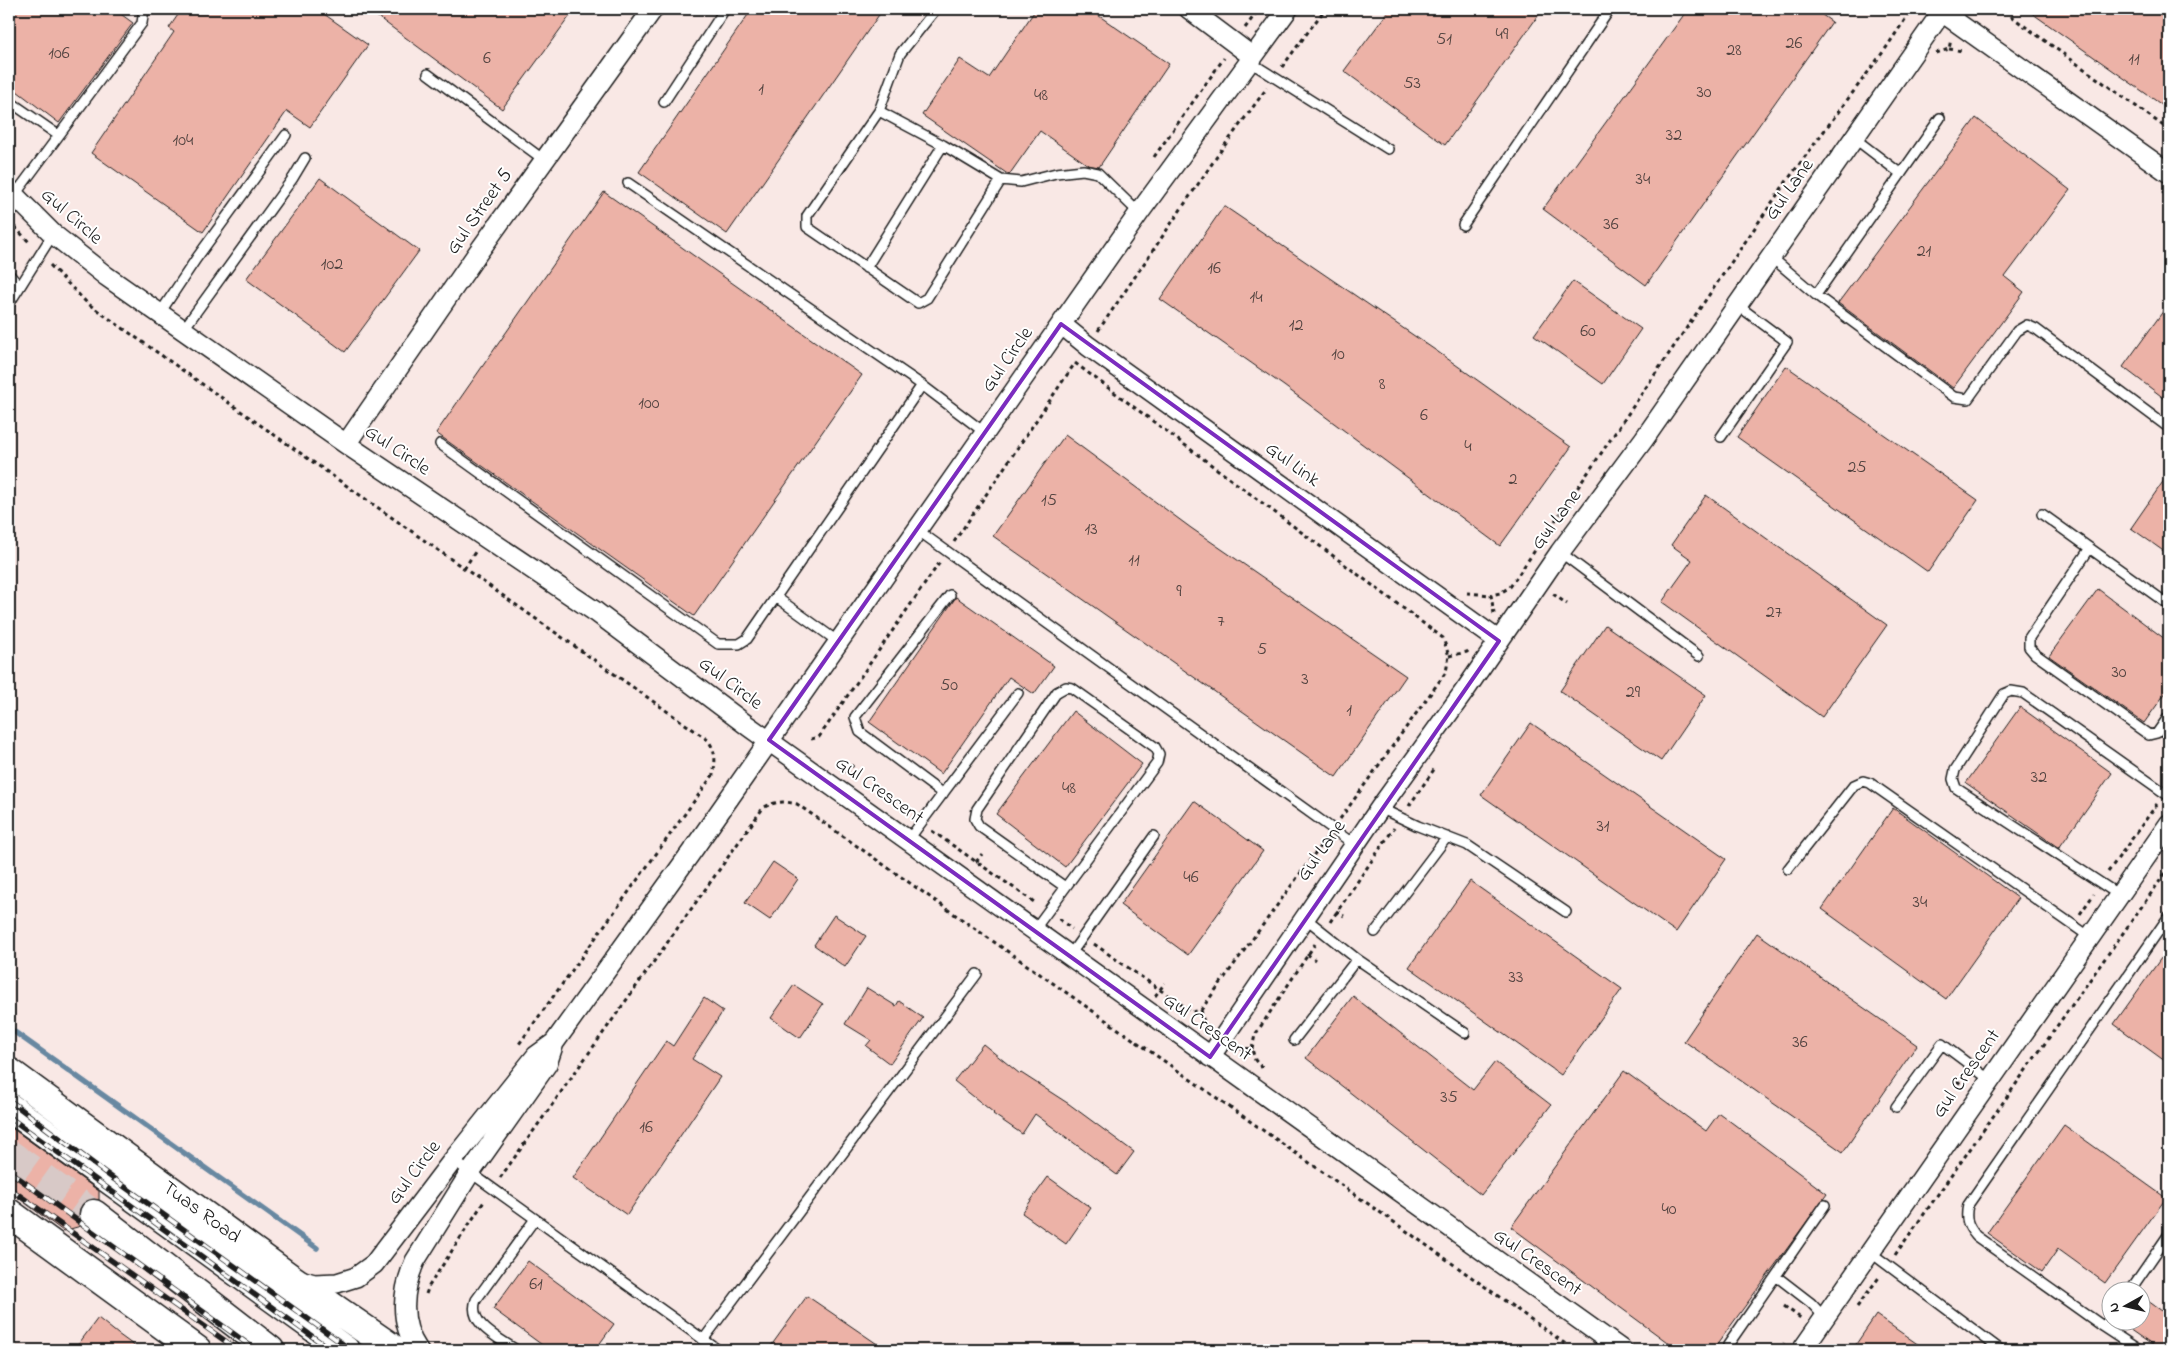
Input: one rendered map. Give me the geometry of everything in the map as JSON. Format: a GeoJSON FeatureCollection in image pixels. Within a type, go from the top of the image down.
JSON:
{"type":"FeatureCollection","features":[{"type":"Feature","properties":{"kind":"main road","name":"Tuas Road"},"geometry":{"type":"LineString","coordinates":[[9,1072],[289,1277],[396,1350]]}},
{"type":"Feature","properties":{"kind":"main road","name":"Tuas Road"},"geometry":{"type":"LineString","coordinates":[[9,1107],[345,1350]]}},
{"type":"Feature","properties":{"kind":"main road"},"geometry":{"type":"LineString","coordinates":[[9,1213],[198,1350]]}},
{"type":"Feature","properties":{"kind":"main road"},"geometry":{"type":"LineString","coordinates":[[94,1214],[270,1350]]}},
{"type":"Feature","properties":{"kind":"main road"},"geometry":{"type":"LineString","coordinates":[[190,1288],[202,1318],[247,1350]]}},
{"type":"Feature","properties":{"kind":"street","name":"Gul Street 5"},"geometry":{"type":"LineString","coordinates":[[346,444],[544,160],[653,9]]}},
{"type":"Feature","properties":{"kind":"street"},"geometry":{"type":"LineString","coordinates":[[1189,9],[1234,43],[1251,60]]}},
{"type":"Feature","properties":{"kind":"street","name":"Gul Circle"},"geometry":{"type":"LineString","coordinates":[[418,1350],[411,1340],[404,1317],[404,1304],[409,1276],[415,1261],[470,1173],[547,1064],[554,1043],[690,854],[837,641],[1139,213],[1288,9]]}},
{"type":"Feature","properties":{"kind":"street","name":"Gul Lane"},"geometry":{"type":"LineString","coordinates":[[1210,1057],[1354,845],[1499,642],[1560,552],[1644,439],[1736,304],[1943,10],[2169,173]]}},
{"type":"Feature","properties":{"kind":"street","name":"Gul Circle"},"geometry":{"type":"LineString","coordinates":[[11,193],[52,234],[105,278],[160,313],[346,444],[596,612],[769,740]]}},
{"type":"Feature","properties":{"kind":"street","name":"Gul Link"},"geometry":{"type":"LineString","coordinates":[[1061,324],[1088,346],[1499,642]]}},
{"type":"Feature","properties":{"kind":"street","name":"Gul Crescent"},"geometry":{"type":"LineString","coordinates":[[769,740],[1622,1350]]}},
{"type":"Feature","properties":{"kind":"street","name":"Gul Crescent"},"geometry":{"type":"LineString","coordinates":[[1802,1350],[2169,824]]}},
{"type":"Feature","properties":{"kind":"street","name":"Gul Circle"},"geometry":{"type":"LineString","coordinates":[[289,1277],[314,1284],[324,1284],[350,1280],[374,1264],[453,1160],[536,1056],[554,1043]]}},
{"type":"Feature","properties":{"kind":"lane"},"geometry":{"type":"LineString","coordinates":[[11,193],[58,135],[142,23],[144,9]]}},
{"type":"Feature","properties":{"kind":"lane"},"geometry":{"type":"LineString","coordinates":[[664,102],[725,9]]}},
{"type":"Feature","properties":{"kind":"lane"},"geometry":{"type":"LineString","coordinates":[[936,9],[900,54],[879,111],[808,216],[807,227],[918,303],[927,298],[1001,180]]}},
{"type":"Feature","properties":{"kind":"lane"},"geometry":{"type":"LineString","coordinates":[[1463,225],[1610,9]]}},
{"type":"Feature","properties":{"kind":"lane"},"geometry":{"type":"LineString","coordinates":[[1251,60],[1274,78],[1388,149]]}},
{"type":"Feature","properties":{"kind":"lane"},"geometry":{"type":"LineString","coordinates":[[428,74],[544,160]]}},
{"type":"Feature","properties":{"kind":"lane"},"geometry":{"type":"LineString","coordinates":[[9,102],[58,135]]}},
{"type":"Feature","properties":{"kind":"lane"},"geometry":{"type":"LineString","coordinates":[[879,111],[943,145],[1001,180],[1021,182],[1056,173],[1083,170],[1098,172],[1139,213]]}},
{"type":"Feature","properties":{"kind":"lane"},"geometry":{"type":"LineString","coordinates":[[1816,294],[1940,118]]}},
{"type":"Feature","properties":{"kind":"lane"},"geometry":{"type":"LineString","coordinates":[[160,313],[196,259],[286,135]]}},
{"type":"Feature","properties":{"kind":"lane"},"geometry":{"type":"LineString","coordinates":[[1854,138],[1901,174]]}},
{"type":"Feature","properties":{"kind":"lane"},"geometry":{"type":"LineString","coordinates":[[866,268],[943,145]]}},
{"type":"Feature","properties":{"kind":"lane"},"geometry":{"type":"LineString","coordinates":[[183,330],[293,178],[305,158]]}},
{"type":"Feature","properties":{"kind":"lane"},"geometry":{"type":"LineString","coordinates":[[628,183],[922,385],[984,432]]}},
{"type":"Feature","properties":{"kind":"lane"},"geometry":{"type":"LineString","coordinates":[[9,304],[52,234]]}},
{"type":"Feature","properties":{"kind":"lane"},"geometry":{"type":"LineString","coordinates":[[1770,256],[1816,294],[1954,398],[1968,399],[2017,331],[2027,325],[2036,329],[2169,428]]}},
{"type":"Feature","properties":{"kind":"lane"},"geometry":{"type":"LineString","coordinates":[[9,274],[20,286]]}},
{"type":"Feature","properties":{"kind":"lane"},"geometry":{"type":"LineString","coordinates":[[1721,437],[1787,342],[1736,304]]}},
{"type":"Feature","properties":{"kind":"lane"},"geometry":{"type":"LineString","coordinates":[[440,444],[718,644],[739,644],[747,640],[922,385]]}},
{"type":"Feature","properties":{"kind":"lane"},"geometry":{"type":"LineString","coordinates":[[2042,514],[2169,605]]}},
{"type":"Feature","properties":{"kind":"lane"},"geometry":{"type":"LineString","coordinates":[[916,529],[1354,845]]}},
{"type":"Feature","properties":{"kind":"lane"},"geometry":{"type":"LineString","coordinates":[[2090,548],[2029,638],[2029,647],[2035,654],[2149,735],[2157,733],[2169,716]]}},
{"type":"Feature","properties":{"kind":"lane"},"geometry":{"type":"LineString","coordinates":[[1560,552],[1699,656]]}},
{"type":"Feature","properties":{"kind":"lane"},"geometry":{"type":"LineString","coordinates":[[943,794],[860,732],[855,717],[950,595]]}},
{"type":"Feature","properties":{"kind":"lane"},"geometry":{"type":"LineString","coordinates":[[776,597],[837,641]]}},
{"type":"Feature","properties":{"kind":"lane"},"geometry":{"type":"LineString","coordinates":[[1034,930],[1157,762],[1159,754],[1155,747],[1072,688],[1066,687],[1057,692],[977,809],[975,815],[979,826],[1065,887]]}},
{"type":"Feature","properties":{"kind":"lane"},"geometry":{"type":"LineString","coordinates":[[2119,895],[1956,788],[1953,779],[1955,770],[2004,694],[2011,692],[2023,693],[2169,796]]}},
{"type":"Feature","properties":{"kind":"lane"},"geometry":{"type":"LineString","coordinates":[[909,839],[1018,693]]}},
{"type":"Feature","properties":{"kind":"lane"},"geometry":{"type":"LineString","coordinates":[[1788,870],[1854,785],[1863,781],[1870,783],[2090,937]]}},
{"type":"Feature","properties":{"kind":"lane"},"geometry":{"type":"LineString","coordinates":[[1380,808],[1418,826],[1467,845],[1566,912]]}},
{"type":"Feature","properties":{"kind":"lane"},"geometry":{"type":"LineString","coordinates":[[1070,955],[1154,836]]}},
{"type":"Feature","properties":{"kind":"lane"},"geometry":{"type":"LineString","coordinates":[[1375,932],[1447,837]]}},
{"type":"Feature","properties":{"kind":"lane"},"geometry":{"type":"LineString","coordinates":[[2100,1324],[1976,1236],[1968,1226],[1966,1215],[1968,1205],[2169,916]]}},
{"type":"Feature","properties":{"kind":"lane"},"geometry":{"type":"LineString","coordinates":[[1304,917],[1357,959],[1466,1033]]}},
{"type":"Feature","properties":{"kind":"lane"},"geometry":{"type":"LineString","coordinates":[[1294,1040],[1357,959]]}},
{"type":"Feature","properties":{"kind":"lane"},"geometry":{"type":"LineString","coordinates":[[703,1340],[977,974]]}},
{"type":"Feature","properties":{"kind":"lane"},"geometry":{"type":"LineString","coordinates":[[1896,1107],[1942,1044],[1990,1080]]}},
{"type":"Feature","properties":{"kind":"lane"},"geometry":{"type":"LineString","coordinates":[[453,1160],[718,1350]]}},
{"type":"Feature","properties":{"kind":"lane"},"geometry":{"type":"LineString","coordinates":[[1728,1345],[1825,1205]]}},
{"type":"Feature","properties":{"kind":"lane"},"geometry":{"type":"LineString","coordinates":[[516,1350],[480,1325],[475,1318],[473,1309],[476,1300],[535,1219]]}},
{"type":"Feature","properties":{"kind":"lane"},"geometry":{"type":"LineString","coordinates":[[2136,1282],[2169,1234]]}},
{"type":"Feature","properties":{"kind":"lane"},"geometry":{"type":"LineString","coordinates":[[1870,1252],[2001,1350]]}},
{"type":"Feature","properties":{"kind":"lane"},"geometry":{"type":"LineString","coordinates":[[1776,1276],[1811,1303],[1825,1318]]}},
{"type":"Feature","properties":{"kind":"lane"},"geometry":{"type":"LineString","coordinates":[[2112,1332],[2139,1350]]}},
{"type":"Feature","properties":{"kind":"path"},"geometry":{"type":"LineString","coordinates":[[1152,160],[1259,9]]}},
{"type":"Feature","properties":{"kind":"path"},"geometry":{"type":"LineString","coordinates":[[811,739],[820,737],[1222,149],[1325,9]]}},
{"type":"Feature","properties":{"kind":"path"},"geometry":{"type":"LineString","coordinates":[[1449,656],[1467,652],[1494,614],[1491,595],[1500,593],[1510,587],[1781,190],[1886,48],[1912,9]]}},
{"type":"Feature","properties":{"kind":"path"},"geometry":{"type":"LineString","coordinates":[[2007,9],[2012,16],[2169,130]]}},
{"type":"Feature","properties":{"kind":"path"},"geometry":{"type":"LineString","coordinates":[[9,221],[87,303],[708,740],[714,750],[716,762],[713,775],[514,1051]]}},
{"type":"Feature","properties":{"kind":"path"},"geometry":{"type":"LineString","coordinates":[[921,823],[1192,1012],[1201,1010],[1446,672],[1449,656],[1443,638],[1075,363]]}},
{"type":"Feature","properties":{"kind":"path"},"geometry":{"type":"LineString","coordinates":[[425,1297],[429,1286],[493,1189],[763,808],[772,803],[784,802],[797,804],[813,815],[1574,1350]]}},
{"type":"Feature","properties":{"kind":"path"},"geometry":{"type":"LineString","coordinates":[[1854,1311],[2169,868]]}},
{"type":"Feature","properties":{"kind":"highlighted area"},"geometry":{"type":"Polygon","coordinates":[[[1061,324],[1499,641],[1210,1057],[769,740],[1061,324]]]}},
{"type":"Feature","properties":{"kind":"building"},"geometry":{"type":"Polygon","coordinates":[[[9,9],[114,9],[133,23],[59,123],[9,85],[9,9]]]}},
{"type":"Feature","properties":{"kind":"building"},"geometry":{"type":"Polygon","coordinates":[[[182,9],[317,9],[368,45],[310,127],[287,111],[203,232],[91,153],[174,32],[169,28],[182,9]]]}},
{"type":"Feature","properties":{"kind":"building"},"geometry":{"type":"Polygon","coordinates":[[[367,9],[575,9],[502,109],[367,9]]]}},
{"type":"Feature","properties":{"kind":"building"},"geometry":{"type":"Polygon","coordinates":[[[752,9],[883,9],[727,234],[639,172],[752,9]]]}},
{"type":"Feature","properties":{"kind":"building"},"geometry":{"type":"Polygon","coordinates":[[[1036,9],[1089,9],[1169,64],[1099,167],[1088,165],[1040,131],[1009,175],[922,115],[960,59],[989,78],[1036,9]]]}},
{"type":"Feature","properties":{"kind":"building"},"geometry":{"type":"Polygon","coordinates":[[[1390,9],[1543,9],[1445,145],[1344,71],[1390,9]]]}},
{"type":"Feature","properties":{"kind":"building"},"geometry":{"type":"Polygon","coordinates":[[[1688,9],[1814,9],[1832,22],[1646,285],[1543,209],[1688,9]]]}},
{"type":"Feature","properties":{"kind":"building"},"geometry":{"type":"Polygon","coordinates":[[[2026,9],[2169,9],[2169,110],[2026,9]]]}},
{"type":"Feature","properties":{"kind":"building"},"geometry":{"type":"Polygon","coordinates":[[[1976,118],[2070,190],[2005,277],[2024,292],[1953,388],[1838,303],[1976,118]]]}},
{"type":"Feature","properties":{"kind":"building"},"geometry":{"type":"Polygon","coordinates":[[[320,178],[419,251],[345,352],[246,279],[320,178]]]}},
{"type":"Feature","properties":{"kind":"building"},"geometry":{"type":"Polygon","coordinates":[[[604,192],[862,375],[694,616],[436,433],[604,192]]]}},
{"type":"Feature","properties":{"kind":"building"},"geometry":{"type":"Polygon","coordinates":[[[1224,206],[1438,352],[1571,447],[1500,546],[1284,386],[1160,299],[1224,206]]]}},
{"type":"Feature","properties":{"kind":"building"},"geometry":{"type":"Polygon","coordinates":[[[1573,281],[1641,329],[1603,384],[1534,335],[1573,281]]]}},
{"type":"Feature","properties":{"kind":"building"},"geometry":{"type":"Polygon","coordinates":[[[2169,303],[2169,402],[2123,367],[2169,303]]]}},
{"type":"Feature","properties":{"kind":"building"},"geometry":{"type":"Polygon","coordinates":[[[1786,366],[1978,500],[1928,572],[1737,437],[1786,366]]]}},
{"type":"Feature","properties":{"kind":"building"},"geometry":{"type":"Polygon","coordinates":[[[1065,435],[1191,528],[1406,676],[1336,777],[993,536],[1065,435]]]}},
{"type":"Feature","properties":{"kind":"building"},"geometry":{"type":"Polygon","coordinates":[[[2169,473],[2169,555],[2131,528],[2169,473]]]}},
{"type":"Feature","properties":{"kind":"building"},"geometry":{"type":"Polygon","coordinates":[[[1706,495],[1887,625],[1822,717],[1662,602],[1692,560],[1671,545],[1706,495]]]}},
{"type":"Feature","properties":{"kind":"building"},"geometry":{"type":"Polygon","coordinates":[[[2098,589],[2169,642],[2169,688],[2144,723],[2049,656],[2098,589]]]}},
{"type":"Feature","properties":{"kind":"building"},"geometry":{"type":"Polygon","coordinates":[[[956,597],[1054,666],[1034,694],[1009,677],[941,774],[869,722],[956,597]]]}},
{"type":"Feature","properties":{"kind":"building"},"geometry":{"type":"Polygon","coordinates":[[[1605,625],[1706,695],[1661,761],[1560,691],[1605,625]]]}},
{"type":"Feature","properties":{"kind":"building"},"geometry":{"type":"Polygon","coordinates":[[[2020,707],[2112,773],[2059,848],[1966,783],[2020,707]]]}},
{"type":"Feature","properties":{"kind":"building"},"geometry":{"type":"Polygon","coordinates":[[[1073,711],[1142,764],[1065,867],[996,814],[1073,711]]]}},
{"type":"Feature","properties":{"kind":"building"},"geometry":{"type":"Polygon","coordinates":[[[1531,723],[1726,859],[1676,932],[1481,795],[1531,723]]]}},
{"type":"Feature","properties":{"kind":"building"},"geometry":{"type":"Polygon","coordinates":[[[1194,801],[1263,851],[1188,955],[1120,905],[1194,801]]]}},
{"type":"Feature","properties":{"kind":"building"},"geometry":{"type":"Polygon","coordinates":[[[1893,808],[2018,898],[1946,999],[1822,909],[1893,808]]]}},
{"type":"Feature","properties":{"kind":"building"},"geometry":{"type":"Polygon","coordinates":[[[773,862],[798,879],[770,920],[745,903],[773,862]]]}},
{"type":"Feature","properties":{"kind":"building"},"geometry":{"type":"Polygon","coordinates":[[[1470,881],[1622,989],[1561,1075],[1409,967],[1470,881]]]}},
{"type":"Feature","properties":{"kind":"building"},"geometry":{"type":"Polygon","coordinates":[[[834,915],[866,936],[845,967],[814,945],[834,915]]]}},
{"type":"Feature","properties":{"kind":"building"},"geometry":{"type":"Polygon","coordinates":[[[1757,933],[1917,1045],[1843,1152],[1684,1041],[1757,933]]]}},
{"type":"Feature","properties":{"kind":"building"},"geometry":{"type":"Polygon","coordinates":[[[2169,947],[2169,1064],[2114,1024],[2169,947]]]}},
{"type":"Feature","properties":{"kind":"building"},"geometry":{"type":"Polygon","coordinates":[[[794,985],[823,1004],[800,1038],[771,1018],[794,985]]]}},
{"type":"Feature","properties":{"kind":"building"},"geometry":{"type":"Polygon","coordinates":[[[867,988],[896,1006],[899,1001],[923,1018],[890,1064],[866,1046],[871,1040],[845,1024],[867,988]]]}},
{"type":"Feature","properties":{"kind":"building"},"geometry":{"type":"Polygon","coordinates":[[[1353,996],[1473,1090],[1495,1062],[1551,1105],[1481,1195],[1306,1058],[1353,996]]]}},
{"type":"Feature","properties":{"kind":"building"},"geometry":{"type":"Polygon","coordinates":[[[704,998],[723,1011],[692,1059],[720,1077],[627,1215],[573,1178],[666,1041],[673,1046],[704,998]]]}},
{"type":"Feature","properties":{"kind":"building"},"geometry":{"type":"Polygon","coordinates":[[[983,1044],[1020,1074],[1069,1104],[1134,1152],[1117,1175],[1035,1114],[1022,1134],[993,1114],[954,1081],[983,1044]]]}},
{"type":"Feature","properties":{"kind":"building"},"geometry":{"type":"Polygon","coordinates":[[[1624,1071],[1706,1131],[1719,1113],[1827,1194],[1713,1350],[1678,1350],[1511,1227],[1624,1071]]]}},
{"type":"Feature","properties":{"kind":"building"},"geometry":{"type":"Polygon","coordinates":[[[2064,1125],[2166,1198],[2106,1282],[2058,1249],[2042,1272],[1987,1233],[2064,1125]]]}},
{"type":"Feature","properties":{"kind":"building"},"geometry":{"type":"Polygon","coordinates":[[[9,1126],[99,1191],[99,1200],[89,1199],[81,1205],[79,1212],[83,1224],[81,1226],[63,1231],[9,1191],[9,1126]]]}},
{"type":"Feature","properties":{"kind":"building"},"geometry":{"type":"Polygon","coordinates":[[[1048,1177],[1091,1208],[1066,1244],[1022,1213],[1048,1177]]]}},
{"type":"Feature","properties":{"kind":"building"},"geometry":{"type":"Polygon","coordinates":[[[528,1261],[614,1324],[595,1350],[549,1350],[493,1309],[528,1261]]]}},
{"type":"Feature","properties":{"kind":"building"},"geometry":{"type":"Polygon","coordinates":[[[807,1296],[886,1350],[768,1350],[807,1296]]]}},
{"type":"Feature","properties":{"kind":"building"},"geometry":{"type":"Polygon","coordinates":[[[2150,1302],[2169,1316],[2169,1350],[2159,1350],[2133,1332],[2150,1332],[2150,1302]]]}},
{"type":"Feature","properties":{"kind":"building"},"geometry":{"type":"Polygon","coordinates":[[[1876,1315],[1926,1350],[1852,1350],[1876,1315]]]}},
{"type":"Feature","properties":{"kind":"building"},"geometry":{"type":"Polygon","coordinates":[[[98,1318],[118,1334],[140,1350],[74,1350],[98,1318]]]}},
{"type":"Feature","properties":{"kind":"waterway"},"geometry":{"type":"LineString","coordinates":[[9,1028],[317,1248]]}},
{"type":"Feature","properties":{"kind":"tunnel"},"geometry":{"type":"LineString","coordinates":[[9,1153],[94,1214]]}},
{"type":"Feature","properties":{"kind":"railway"},"geometry":{"type":"LineString","coordinates":[[9,1100],[107,1174],[351,1350]]}},
{"type":"Feature","properties":{"kind":"railway"},"geometry":{"type":"LineString","coordinates":[[9,1117],[331,1350]]}},
{"type":"Feature","properties":{"kind":"railway"},"geometry":{"type":"LineString","coordinates":[[9,1171],[256,1350]]}},
{"type":"Feature","properties":{"kind":"railway"},"geometry":{"type":"LineString","coordinates":[[9,1188],[238,1350]]}}]}
